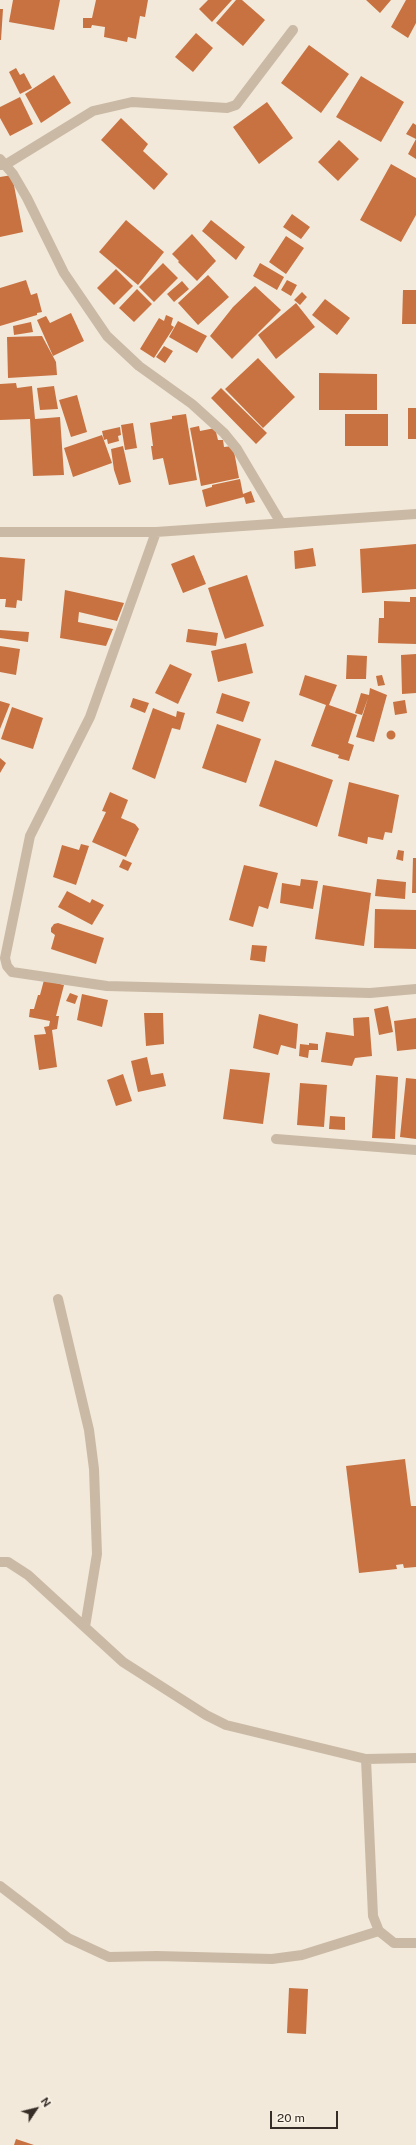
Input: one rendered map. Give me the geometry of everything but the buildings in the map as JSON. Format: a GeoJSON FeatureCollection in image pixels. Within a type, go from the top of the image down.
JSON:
{"type":"FeatureCollection","features":[{"type":"Feature","properties":{"kind":"street"},"geometry":{"type":"LineString","coordinates":[[281,523],[237,449],[224,433],[192,404],[139,366],[107,336],[64,273],[27,198],[13,174],[2,163],[93,111],[132,102],[227,108],[236,105],[293,30]]}},
{"type":"Feature","properties":{"kind":"street"},"geometry":{"type":"LineString","coordinates":[[0,532],[156,532],[416,514]]}},
{"type":"Feature","properties":{"kind":"street"},"geometry":{"type":"LineString","coordinates":[[156,532],[90,717],[30,836],[5,958],[7,966],[12,972],[108,986],[370,993],[416,989]]}},
{"type":"Feature","properties":{"kind":"street"},"geometry":{"type":"LineString","coordinates":[[276,1139],[416,1150]]}},
{"type":"Feature","properties":{"kind":"street"},"geometry":{"type":"LineString","coordinates":[[58,1299],[89,1430],[94,1469],[97,1554],[85,1627]]}},
{"type":"Feature","properties":{"kind":"street"},"geometry":{"type":"LineString","coordinates":[[0,1562],[8,1562],[28,1575],[123,1662],[206,1715],[226,1725],[366,1759],[416,1758]]}},
{"type":"Feature","properties":{"kind":"street"},"geometry":{"type":"LineString","coordinates":[[366,1759],[373,1916],[379,1931],[394,1943],[416,1943]]}},
{"type":"Feature","properties":{"kind":"street"},"geometry":{"type":"LineString","coordinates":[[0,1886],[68,1938],[109,1957],[157,1956],[272,1958],[302,1955],[379,1931]]}}]}
